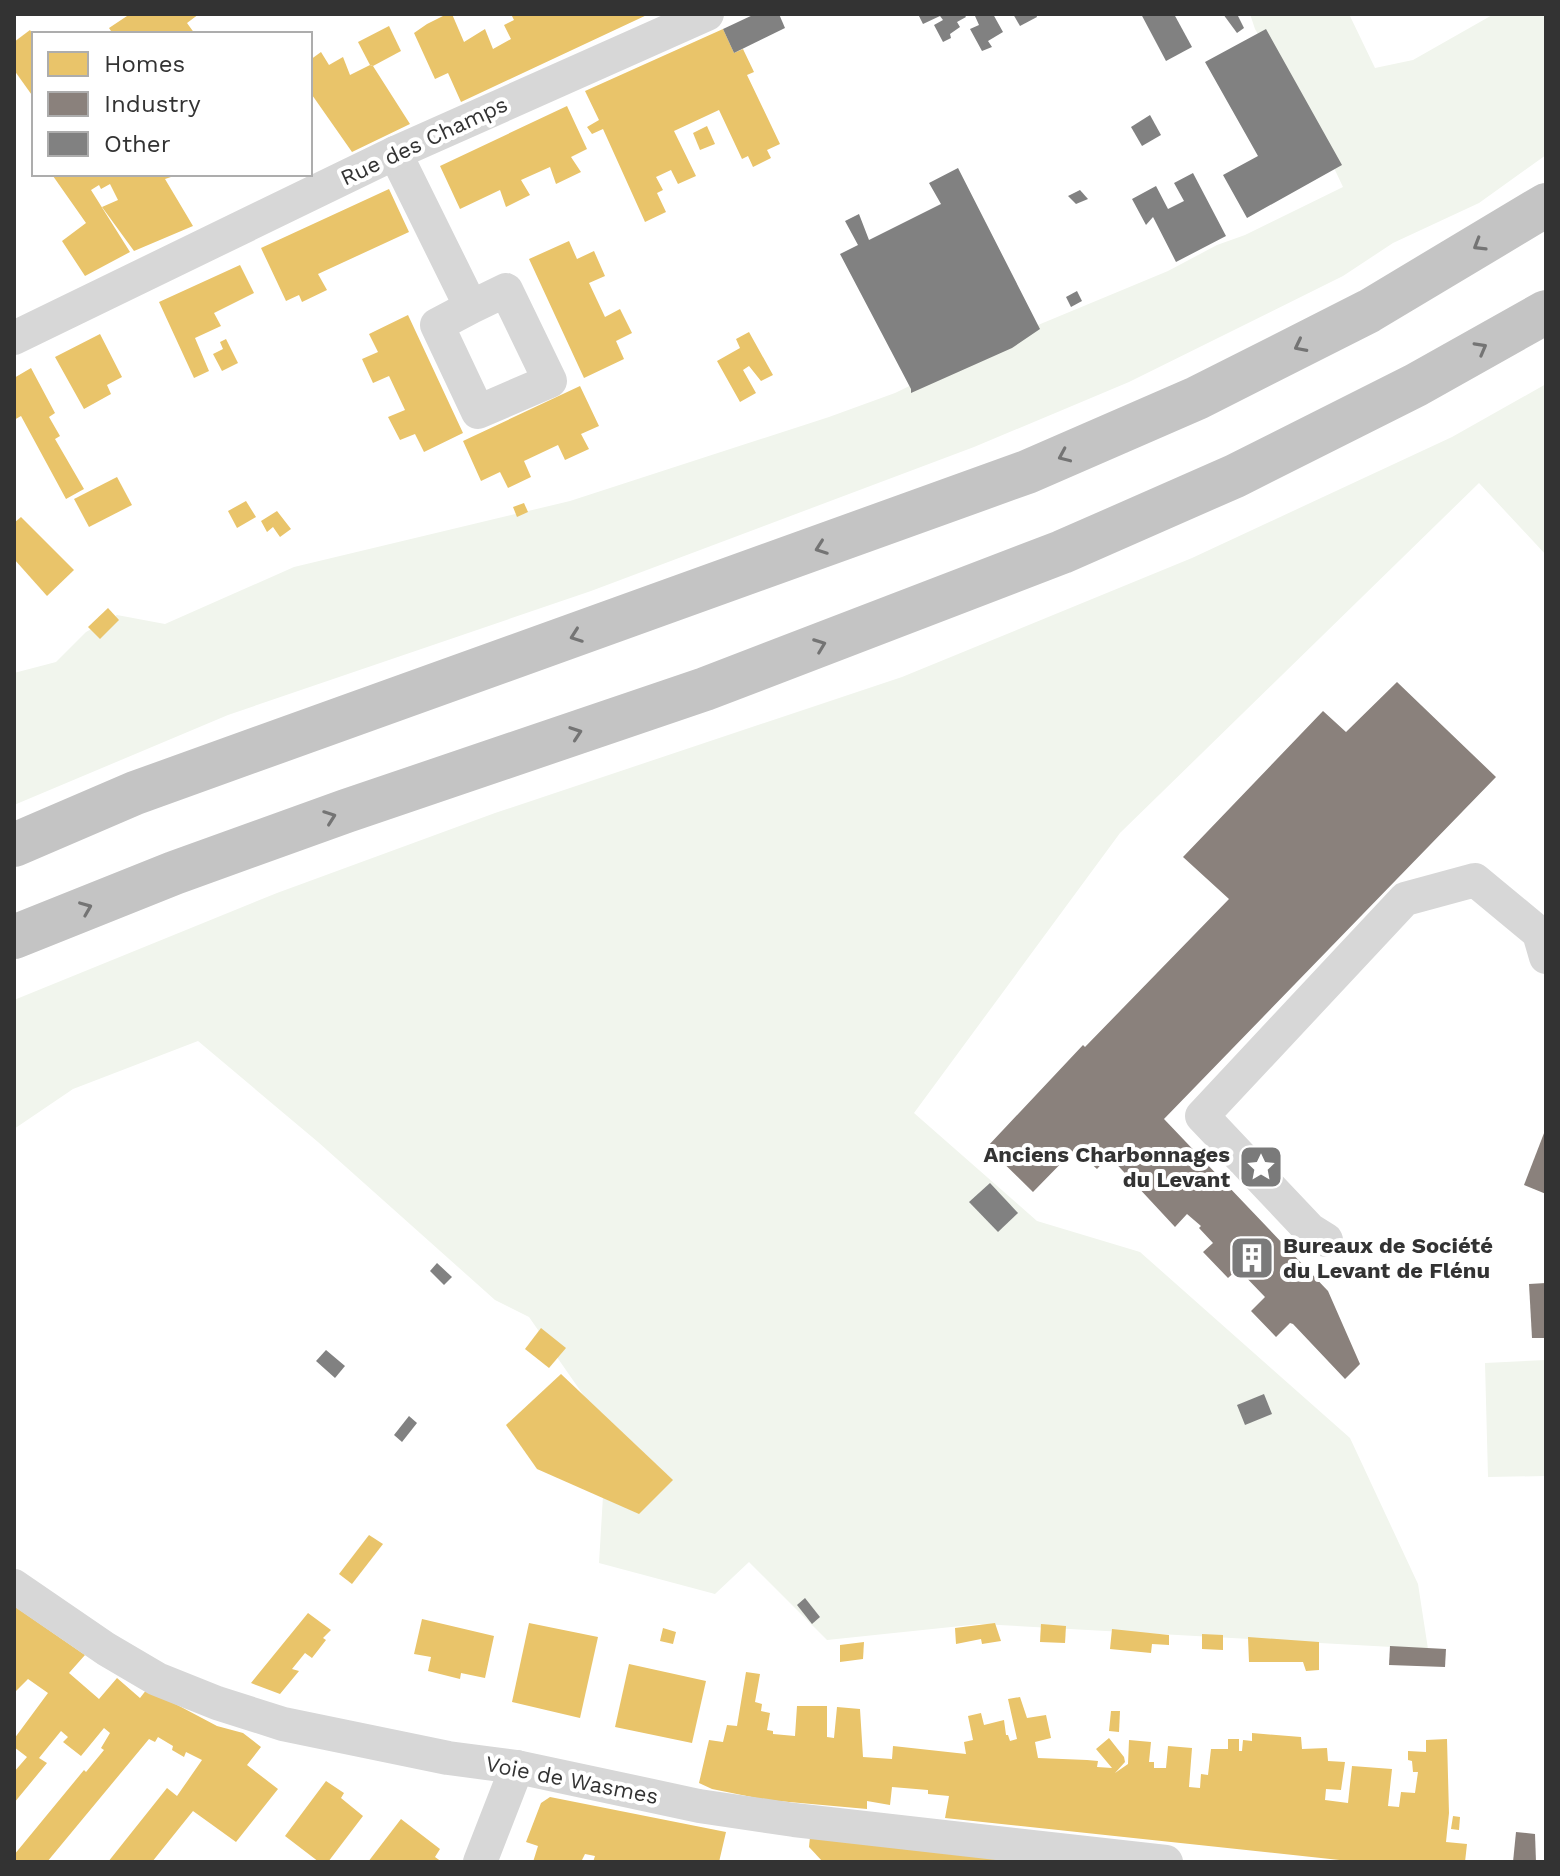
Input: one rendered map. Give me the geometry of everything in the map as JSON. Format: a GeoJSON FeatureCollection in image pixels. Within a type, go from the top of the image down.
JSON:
{"type":"FeatureCollection","features":[{"type":"Feature","properties":{"kind":"highway"},"geometry":{"type":"LineString","coordinates":[[14,845],[135,793],[1027,472],[1197,398],[1369,311],[1546,205]]}},
{"type":"Feature","properties":{"kind":"highway"},"geometry":{"type":"LineString","coordinates":[[14,937],[174,873],[705,689],[1062,552],[1235,476],[1416,385],[1546,312]]}},
{"type":"Feature","properties":{"kind":"street","name":"Rue des Champs"},"geometry":{"type":"LineString","coordinates":[[14,338],[395,153],[707,14]]}},
{"type":"Feature","properties":{"kind":"street"},"geometry":{"type":"LineString","coordinates":[[395,153],[471,307]]}},
{"type":"Feature","properties":{"kind":"street"},"geometry":{"type":"LineString","coordinates":[[1326,1240],[1310,1230],[1202,1116],[1405,899],[1475,880],[1539,933],[1546,957]]}},
{"type":"Feature","properties":{"kind":"street","name":"Voie de Wasmes"},"geometry":{"type":"LineString","coordinates":[[14,1586],[106,1649],[157,1679],[217,1703],[283,1724],[448,1758],[517,1767],[699,1806],[778,1818],[1166,1862]]}},
{"type":"Feature","properties":{"kind":"street"},"geometry":{"type":"LineString","coordinates":[[480,1862],[517,1767]]}},
{"type":"Feature","properties":{"kind":"shaded area"},"geometry":{"type":"Polygon","coordinates":[[[1250,14],[1349,14],[1375,68],[1413,60],[1494,14],[1546,14],[1546,155],[1479,203],[1393,243],[1343,276],[1129,382],[974,447],[591,591],[228,715],[14,805],[14,673],[56,662],[86,632],[117,615],[165,624],[294,567],[570,501],[829,417],[895,393],[1026,330],[1168,271],[1343,187],[1317,132],[1255,29],[1250,14]]]}},
{"type":"Feature","properties":{"kind":"shaded area"},"geometry":{"type":"Polygon","coordinates":[[[1546,384],[1546,555],[1479,483],[1120,833],[914,1113],[1037,1221],[1140,1252],[1350,1438],[1418,1584],[1428,1649],[980,1624],[827,1640],[749,1562],[715,1594],[599,1563],[607,1429],[529,1317],[495,1300],[318,1142],[198,1041],[73,1089],[14,1129],[14,1000],[277,893],[495,813],[902,677],[1192,558],[1452,437],[1546,384]]]}},
{"type":"Feature","properties":{"kind":"shaded area"},"geometry":{"type":"Polygon","coordinates":[[[1546,1360],[1546,1476],[1488,1477],[1485,1363],[1546,1360]]]}},
{"type":"Feature","properties":{"kind":"building: Homes"},"geometry":{"type":"Polygon","coordinates":[[[130,14],[199,14],[187,23],[194,32],[112,32],[109,28],[130,14]]]}},
{"type":"Feature","properties":{"kind":"building: Homes"},"geometry":{"type":"Polygon","coordinates":[[[452,14],[464,42],[485,29],[493,49],[511,39],[504,25],[514,20],[511,14],[649,14],[461,102],[448,73],[435,79],[414,33],[452,14]]]}},
{"type":"Feature","properties":{"kind":"building: Homes"},"geometry":{"type":"Polygon","coordinates":[[[389,26],[401,51],[370,65],[358,42],[389,26]]]}},
{"type":"Feature","properties":{"kind":"building: Homes"},"geometry":{"type":"Polygon","coordinates":[[[723,29],[734,53],[743,49],[754,72],[747,75],[780,144],[767,150],[771,158],[753,167],[748,156],[742,159],[719,110],[674,131],[696,176],[678,184],[671,170],[656,177],[663,190],[657,193],[666,212],[645,222],[603,129],[592,134],[587,127],[599,120],[585,91],[723,29]]]}},
{"type":"Feature","properties":{"kind":"building: Homes"},"geometry":{"type":"Polygon","coordinates":[[[30,30],[32,33],[32,95],[14,70],[14,42],[30,30]]]}},
{"type":"Feature","properties":{"kind":"building: Homes"},"geometry":{"type":"Polygon","coordinates":[[[321,52],[329,65],[343,57],[350,75],[373,66],[410,124],[352,152],[312,95],[312,59],[321,52]]]}},
{"type":"Feature","properties":{"kind":"building: Homes"},"geometry":{"type":"Polygon","coordinates":[[[567,106],[587,149],[571,157],[581,172],[556,184],[550,167],[521,180],[530,195],[506,207],[500,190],[460,209],[440,166],[567,106]]]}},
{"type":"Feature","properties":{"kind":"building: Homes"},"geometry":{"type":"Polygon","coordinates":[[[707,126],[715,144],[700,150],[693,133],[707,126]]]}},
{"type":"Feature","properties":{"kind":"building: Homes"},"geometry":{"type":"Polygon","coordinates":[[[53,176],[171,176],[165,179],[193,226],[134,251],[102,207],[118,200],[110,184],[101,189],[99,185],[91,190],[130,252],[85,276],[62,241],[86,223],[53,176]]]}},
{"type":"Feature","properties":{"kind":"building: Homes"},"geometry":{"type":"Polygon","coordinates":[[[389,189],[409,232],[318,274],[327,290],[302,302],[299,295],[286,301],[261,248],[389,189]]]}},
{"type":"Feature","properties":{"kind":"building: Homes"},"geometry":{"type":"Polygon","coordinates":[[[569,241],[577,259],[594,251],[605,276],[589,283],[605,317],[620,309],[632,333],[616,341],[624,359],[584,378],[529,259],[569,241]]]}},
{"type":"Feature","properties":{"kind":"building: Homes"},"geometry":{"type":"Polygon","coordinates":[[[240,265],[254,293],[214,313],[221,326],[195,338],[209,371],[194,378],[159,302],[240,265]]]}},
{"type":"Feature","properties":{"kind":"building: Homes"},"geometry":{"type":"Polygon","coordinates":[[[408,315],[463,433],[424,452],[415,434],[400,440],[388,417],[405,410],[389,376],[373,383],[362,359],[378,352],[369,334],[408,315]]]}},
{"type":"Feature","properties":{"kind":"building: Homes"},"geometry":{"type":"Polygon","coordinates":[[[749,332],[773,375],[761,381],[749,366],[743,370],[756,393],[740,402],[717,361],[740,348],[736,339],[749,332]]]}},
{"type":"Feature","properties":{"kind":"building: Homes"},"geometry":{"type":"Polygon","coordinates":[[[100,334],[122,377],[107,385],[111,394],[84,409],[55,357],[100,334]]]}},
{"type":"Feature","properties":{"kind":"building: Homes"},"geometry":{"type":"Polygon","coordinates":[[[226,339],[238,363],[222,371],[213,354],[223,349],[220,342],[226,339]]]}},
{"type":"Feature","properties":{"kind":"building: Homes"},"geometry":{"type":"Polygon","coordinates":[[[31,368],[55,413],[49,417],[60,436],[55,439],[84,489],[66,499],[21,416],[14,420],[14,378],[31,368]]]}},
{"type":"Feature","properties":{"kind":"building: Homes"},"geometry":{"type":"Polygon","coordinates":[[[580,386],[599,426],[581,434],[589,449],[565,460],[558,445],[524,461],[531,477],[508,488],[500,472],[481,481],[463,441],[580,386]]]}},
{"type":"Feature","properties":{"kind":"building: Homes"},"geometry":{"type":"Polygon","coordinates":[[[117,477],[132,505],[89,527],[74,499],[117,477]]]}},
{"type":"Feature","properties":{"kind":"building: Homes"},"geometry":{"type":"Polygon","coordinates":[[[246,501],[256,517],[237,528],[228,511],[246,501]]]}},
{"type":"Feature","properties":{"kind":"building: Homes"},"geometry":{"type":"Polygon","coordinates":[[[524,503],[528,512],[517,517],[513,507],[524,503]]]}},
{"type":"Feature","properties":{"kind":"building: Homes"},"geometry":{"type":"Polygon","coordinates":[[[277,511],[291,529],[280,537],[273,527],[267,532],[261,521],[277,511]]]}},
{"type":"Feature","properties":{"kind":"building: Homes"},"geometry":{"type":"Polygon","coordinates":[[[21,517],[74,570],[47,596],[14,559],[14,523],[21,517]]]}},
{"type":"Feature","properties":{"kind":"building: Homes"},"geometry":{"type":"Polygon","coordinates":[[[108,608],[119,620],[100,639],[88,627],[108,608]]]}},
{"type":"Feature","properties":{"kind":"building: Homes"},"geometry":{"type":"Polygon","coordinates":[[[541,1328],[566,1348],[549,1368],[525,1349],[541,1328]]]}},
{"type":"Feature","properties":{"kind":"building: Homes"},"geometry":{"type":"Polygon","coordinates":[[[561,1374],[673,1480],[639,1514],[537,1469],[506,1425],[561,1374]]]}},
{"type":"Feature","properties":{"kind":"building: Homes"},"geometry":{"type":"Polygon","coordinates":[[[369,1535],[383,1544],[352,1584],[339,1574],[369,1535]]]}},
{"type":"Feature","properties":{"kind":"building: Homes"},"geometry":{"type":"Polygon","coordinates":[[[14,1606],[85,1655],[69,1673],[99,1699],[117,1678],[140,1698],[147,1689],[217,1726],[243,1733],[261,1747],[247,1765],[278,1789],[236,1842],[193,1811],[152,1862],[108,1862],[167,1788],[177,1796],[202,1760],[186,1752],[184,1757],[158,1737],[155,1742],[149,1739],[47,1862],[14,1862],[14,1855],[104,1750],[101,1748],[110,1733],[104,1728],[81,1756],[63,1742],[68,1737],[61,1731],[39,1758],[47,1763],[14,1803],[14,1772],[27,1757],[14,1747],[14,1739],[48,1693],[28,1679],[14,1693],[14,1606]]]}},
{"type":"Feature","properties":{"kind":"building: Homes"},"geometry":{"type":"Polygon","coordinates":[[[308,1613],[331,1630],[312,1658],[305,1653],[292,1669],[299,1671],[280,1694],[251,1683],[308,1613]]]}},
{"type":"Feature","properties":{"kind":"building: Homes"},"geometry":{"type":"Polygon","coordinates":[[[422,1619],[494,1636],[485,1678],[461,1673],[460,1679],[428,1671],[431,1657],[414,1654],[422,1619]]]}},
{"type":"Feature","properties":{"kind":"building: Homes"},"geometry":{"type":"Polygon","coordinates":[[[529,1623],[598,1637],[580,1718],[512,1702],[529,1623]]]}},
{"type":"Feature","properties":{"kind":"building: Homes"},"geometry":{"type":"Polygon","coordinates":[[[995,1623],[1001,1641],[982,1644],[981,1639],[956,1644],[955,1628],[995,1623]]]}},
{"type":"Feature","properties":{"kind":"building: Homes"},"geometry":{"type":"Polygon","coordinates":[[[1041,1624],[1066,1626],[1065,1643],[1040,1642],[1041,1624]]]}},
{"type":"Feature","properties":{"kind":"building: Homes"},"geometry":{"type":"Polygon","coordinates":[[[663,1628],[676,1632],[673,1644],[660,1641],[663,1628]]]}},
{"type":"Feature","properties":{"kind":"building: Homes"},"geometry":{"type":"Polygon","coordinates":[[[1112,1629],[1169,1635],[1169,1645],[1152,1644],[1151,1653],[1110,1649],[1112,1629]]]}},
{"type":"Feature","properties":{"kind":"building: Homes"},"geometry":{"type":"Polygon","coordinates":[[[1202,1634],[1223,1635],[1223,1650],[1202,1649],[1202,1634]]]}},
{"type":"Feature","properties":{"kind":"building: Homes"},"geometry":{"type":"Polygon","coordinates":[[[1248,1637],[1319,1642],[1319,1670],[1306,1671],[1303,1662],[1249,1662],[1248,1637]]]}},
{"type":"Feature","properties":{"kind":"building: Homes"},"geometry":{"type":"Polygon","coordinates":[[[864,1642],[863,1659],[840,1662],[840,1645],[864,1642]]]}},
{"type":"Feature","properties":{"kind":"building: Homes"},"geometry":{"type":"Polygon","coordinates":[[[629,1664],[706,1681],[692,1743],[615,1727],[629,1664]]]}},
{"type":"Feature","properties":{"kind":"building: Homes"},"geometry":{"type":"Polygon","coordinates":[[[746,1672],[760,1674],[755,1702],[762,1704],[761,1711],[770,1713],[767,1730],[773,1731],[773,1734],[795,1736],[797,1706],[827,1706],[827,1737],[834,1738],[837,1707],[860,1709],[863,1757],[892,1759],[893,1746],[966,1754],[964,1742],[973,1740],[968,1716],[981,1713],[984,1725],[1004,1720],[1010,1741],[1017,1739],[1008,1699],[1020,1697],[1027,1718],[1046,1715],[1051,1738],[1035,1742],[1038,1758],[1098,1761],[1097,1767],[1112,1768],[1096,1749],[1109,1738],[1125,1762],[1115,1773],[1128,1764],[1129,1740],[1151,1742],[1149,1762],[1154,1762],[1154,1768],[1166,1768],[1168,1746],[1192,1748],[1189,1787],[1200,1788],[1201,1774],[1208,1775],[1211,1749],[1228,1749],[1228,1739],[1239,1739],[1239,1751],[1242,1751],[1243,1740],[1252,1741],[1252,1733],[1301,1737],[1302,1749],[1327,1748],[1328,1761],[1345,1762],[1341,1790],[1326,1789],[1325,1800],[1348,1803],[1352,1766],[1392,1769],[1388,1806],[1399,1807],[1401,1792],[1415,1793],[1418,1772],[1413,1772],[1408,1751],[1426,1752],[1426,1740],[1447,1739],[1449,1813],[1446,1842],[1467,1844],[1465,1862],[1358,1862],[945,1818],[949,1796],[928,1794],[928,1790],[892,1787],[890,1805],[867,1801],[867,1809],[767,1800],[712,1789],[699,1783],[709,1740],[723,1742],[727,1725],[737,1726],[746,1672]]]}},
{"type":"Feature","properties":{"kind":"building: Homes"},"geometry":{"type":"Polygon","coordinates":[[[1111,1711],[1120,1711],[1119,1732],[1109,1731],[1111,1711]]]}},
{"type":"Feature","properties":{"kind":"building: Homes"},"geometry":{"type":"Polygon","coordinates":[[[326,1781],[344,1793],[341,1798],[363,1816],[328,1862],[319,1862],[285,1836],[326,1781]]]}},
{"type":"Feature","properties":{"kind":"building: Homes"},"geometry":{"type":"Polygon","coordinates":[[[550,1797],[726,1832],[719,1862],[593,1862],[595,1856],[585,1854],[581,1862],[533,1862],[538,1846],[526,1842],[541,1803],[550,1797]]]}},
{"type":"Feature","properties":{"kind":"building: Homes"},"geometry":{"type":"Polygon","coordinates":[[[1453,1816],[1460,1817],[1459,1830],[1451,1829],[1453,1816]]]}},
{"type":"Feature","properties":{"kind":"building: Homes"},"geometry":{"type":"Polygon","coordinates":[[[401,1819],[440,1849],[435,1857],[442,1862],[368,1862],[401,1819]]]}},
{"type":"Feature","properties":{"kind":"building: Homes"},"geometry":{"type":"Polygon","coordinates":[[[810,1837],[1027,1862],[823,1862],[809,1847],[810,1837]]]}},
{"type":"Feature","properties":{"kind":"building: Industry"},"geometry":{"type":"Polygon","coordinates":[[[1397,682],[1496,777],[1164,1119],[1328,1291],[1360,1364],[1345,1379],[1293,1324],[1290,1323],[1276,1337],[1251,1311],[1265,1297],[1238,1269],[1228,1278],[1203,1252],[1213,1243],[1199,1228],[1201,1226],[1187,1214],[1175,1227],[1109,1156],[1097,1169],[1075,1149],[1033,1192],[987,1147],[1083,1045],[1085,1047],[1229,899],[1183,857],[1323,711],[1346,732],[1397,682]]]}},
{"type":"Feature","properties":{"kind":"building: Industry"},"geometry":{"type":"Polygon","coordinates":[[[1546,1128],[1546,1194],[1524,1185],[1546,1128]]]}},
{"type":"Feature","properties":{"kind":"building: Industry"},"geometry":{"type":"Polygon","coordinates":[[[1546,1283],[1546,1338],[1532,1338],[1529,1284],[1546,1283]]]}},
{"type":"Feature","properties":{"kind":"building: Industry"},"geometry":{"type":"Polygon","coordinates":[[[1390,1646],[1446,1649],[1445,1667],[1389,1665],[1390,1646]]]}},
{"type":"Feature","properties":{"kind":"building: Industry"},"geometry":{"type":"Polygon","coordinates":[[[1516,1832],[1535,1834],[1536,1862],[1513,1862],[1516,1832]]]}},
{"type":"Feature","properties":{"kind":"building: Other"},"geometry":{"type":"Polygon","coordinates":[[[755,14],[779,14],[785,28],[734,53],[723,29],[755,14]]]}},
{"type":"Feature","properties":{"kind":"building: Other"},"geometry":{"type":"Polygon","coordinates":[[[918,14],[964,14],[966,17],[957,22],[960,27],[943,42],[934,25],[943,20],[940,16],[923,24],[918,14]]]}},
{"type":"Feature","properties":{"kind":"building: Other"},"geometry":{"type":"Polygon","coordinates":[[[993,14],[1003,32],[988,41],[992,47],[982,51],[970,29],[979,25],[975,16],[993,14]]]}},
{"type":"Feature","properties":{"kind":"building: Other"},"geometry":{"type":"Polygon","coordinates":[[[1013,14],[1036,14],[1037,17],[1020,26],[1013,14]]]}},
{"type":"Feature","properties":{"kind":"building: Other"},"geometry":{"type":"Polygon","coordinates":[[[1141,14],[1174,14],[1192,47],[1166,61],[1141,14]]]}},
{"type":"Feature","properties":{"kind":"building: Other"},"geometry":{"type":"Polygon","coordinates":[[[1223,14],[1237,14],[1244,28],[1237,33],[1223,14]]]}},
{"type":"Feature","properties":{"kind":"building: Other"},"geometry":{"type":"Polygon","coordinates":[[[1266,29],[1342,165],[1247,218],[1223,175],[1258,156],[1205,62],[1266,29]]]}},
{"type":"Feature","properties":{"kind":"building: Other"},"geometry":{"type":"Polygon","coordinates":[[[1150,115],[1161,135],[1142,146],[1131,127],[1150,115]]]}},
{"type":"Feature","properties":{"kind":"building: Other"},"geometry":{"type":"Polygon","coordinates":[[[958,168],[1040,329],[1012,348],[911,393],[840,254],[858,245],[845,221],[859,214],[869,240],[941,204],[929,183],[958,168]]]}},
{"type":"Feature","properties":{"kind":"building: Other"},"geometry":{"type":"Polygon","coordinates":[[[1193,173],[1226,236],[1176,262],[1153,217],[1146,225],[1132,199],[1156,186],[1168,209],[1184,201],[1174,183],[1193,173]]]}},
{"type":"Feature","properties":{"kind":"building: Other"},"geometry":{"type":"Polygon","coordinates":[[[1080,190],[1088,199],[1076,204],[1068,196],[1080,190]]]}},
{"type":"Feature","properties":{"kind":"building: Other"},"geometry":{"type":"Polygon","coordinates":[[[1077,291],[1082,301],[1071,307],[1066,297],[1077,291]]]}},
{"type":"Feature","properties":{"kind":"building: Other"},"geometry":{"type":"Polygon","coordinates":[[[990,1183],[1018,1213],[998,1232],[969,1202],[990,1183]]]}},
{"type":"Feature","properties":{"kind":"building: Other"},"geometry":{"type":"Polygon","coordinates":[[[437,1263],[452,1277],[444,1285],[430,1271],[437,1263]]]}},
{"type":"Feature","properties":{"kind":"building: Other"},"geometry":{"type":"Polygon","coordinates":[[[326,1350],[345,1366],[335,1378],[316,1361],[326,1350]]]}},
{"type":"Feature","properties":{"kind":"building: Other"},"geometry":{"type":"Polygon","coordinates":[[[1264,1394],[1272,1414],[1245,1425],[1237,1405],[1264,1394]]]}},
{"type":"Feature","properties":{"kind":"building: Other"},"geometry":{"type":"Polygon","coordinates":[[[409,1416],[417,1423],[402,1442],[394,1435],[409,1416]]]}},
{"type":"Feature","properties":{"kind":"building: Other"},"geometry":{"type":"Polygon","coordinates":[[[805,1598],[820,1617],[812,1624],[797,1605],[805,1598]]]}},
{"type":"Feature","properties":{"kind":"place","name":"Anciens Charbonnages du Levant"},"geometry":{"type":"Point","coordinates":[1261,1167]}},
{"type":"Feature","properties":{"kind":"place","name":"Bureaux de Société du Levant de Flénu"},"geometry":{"type":"Point","coordinates":[1252,1258]}}]}
